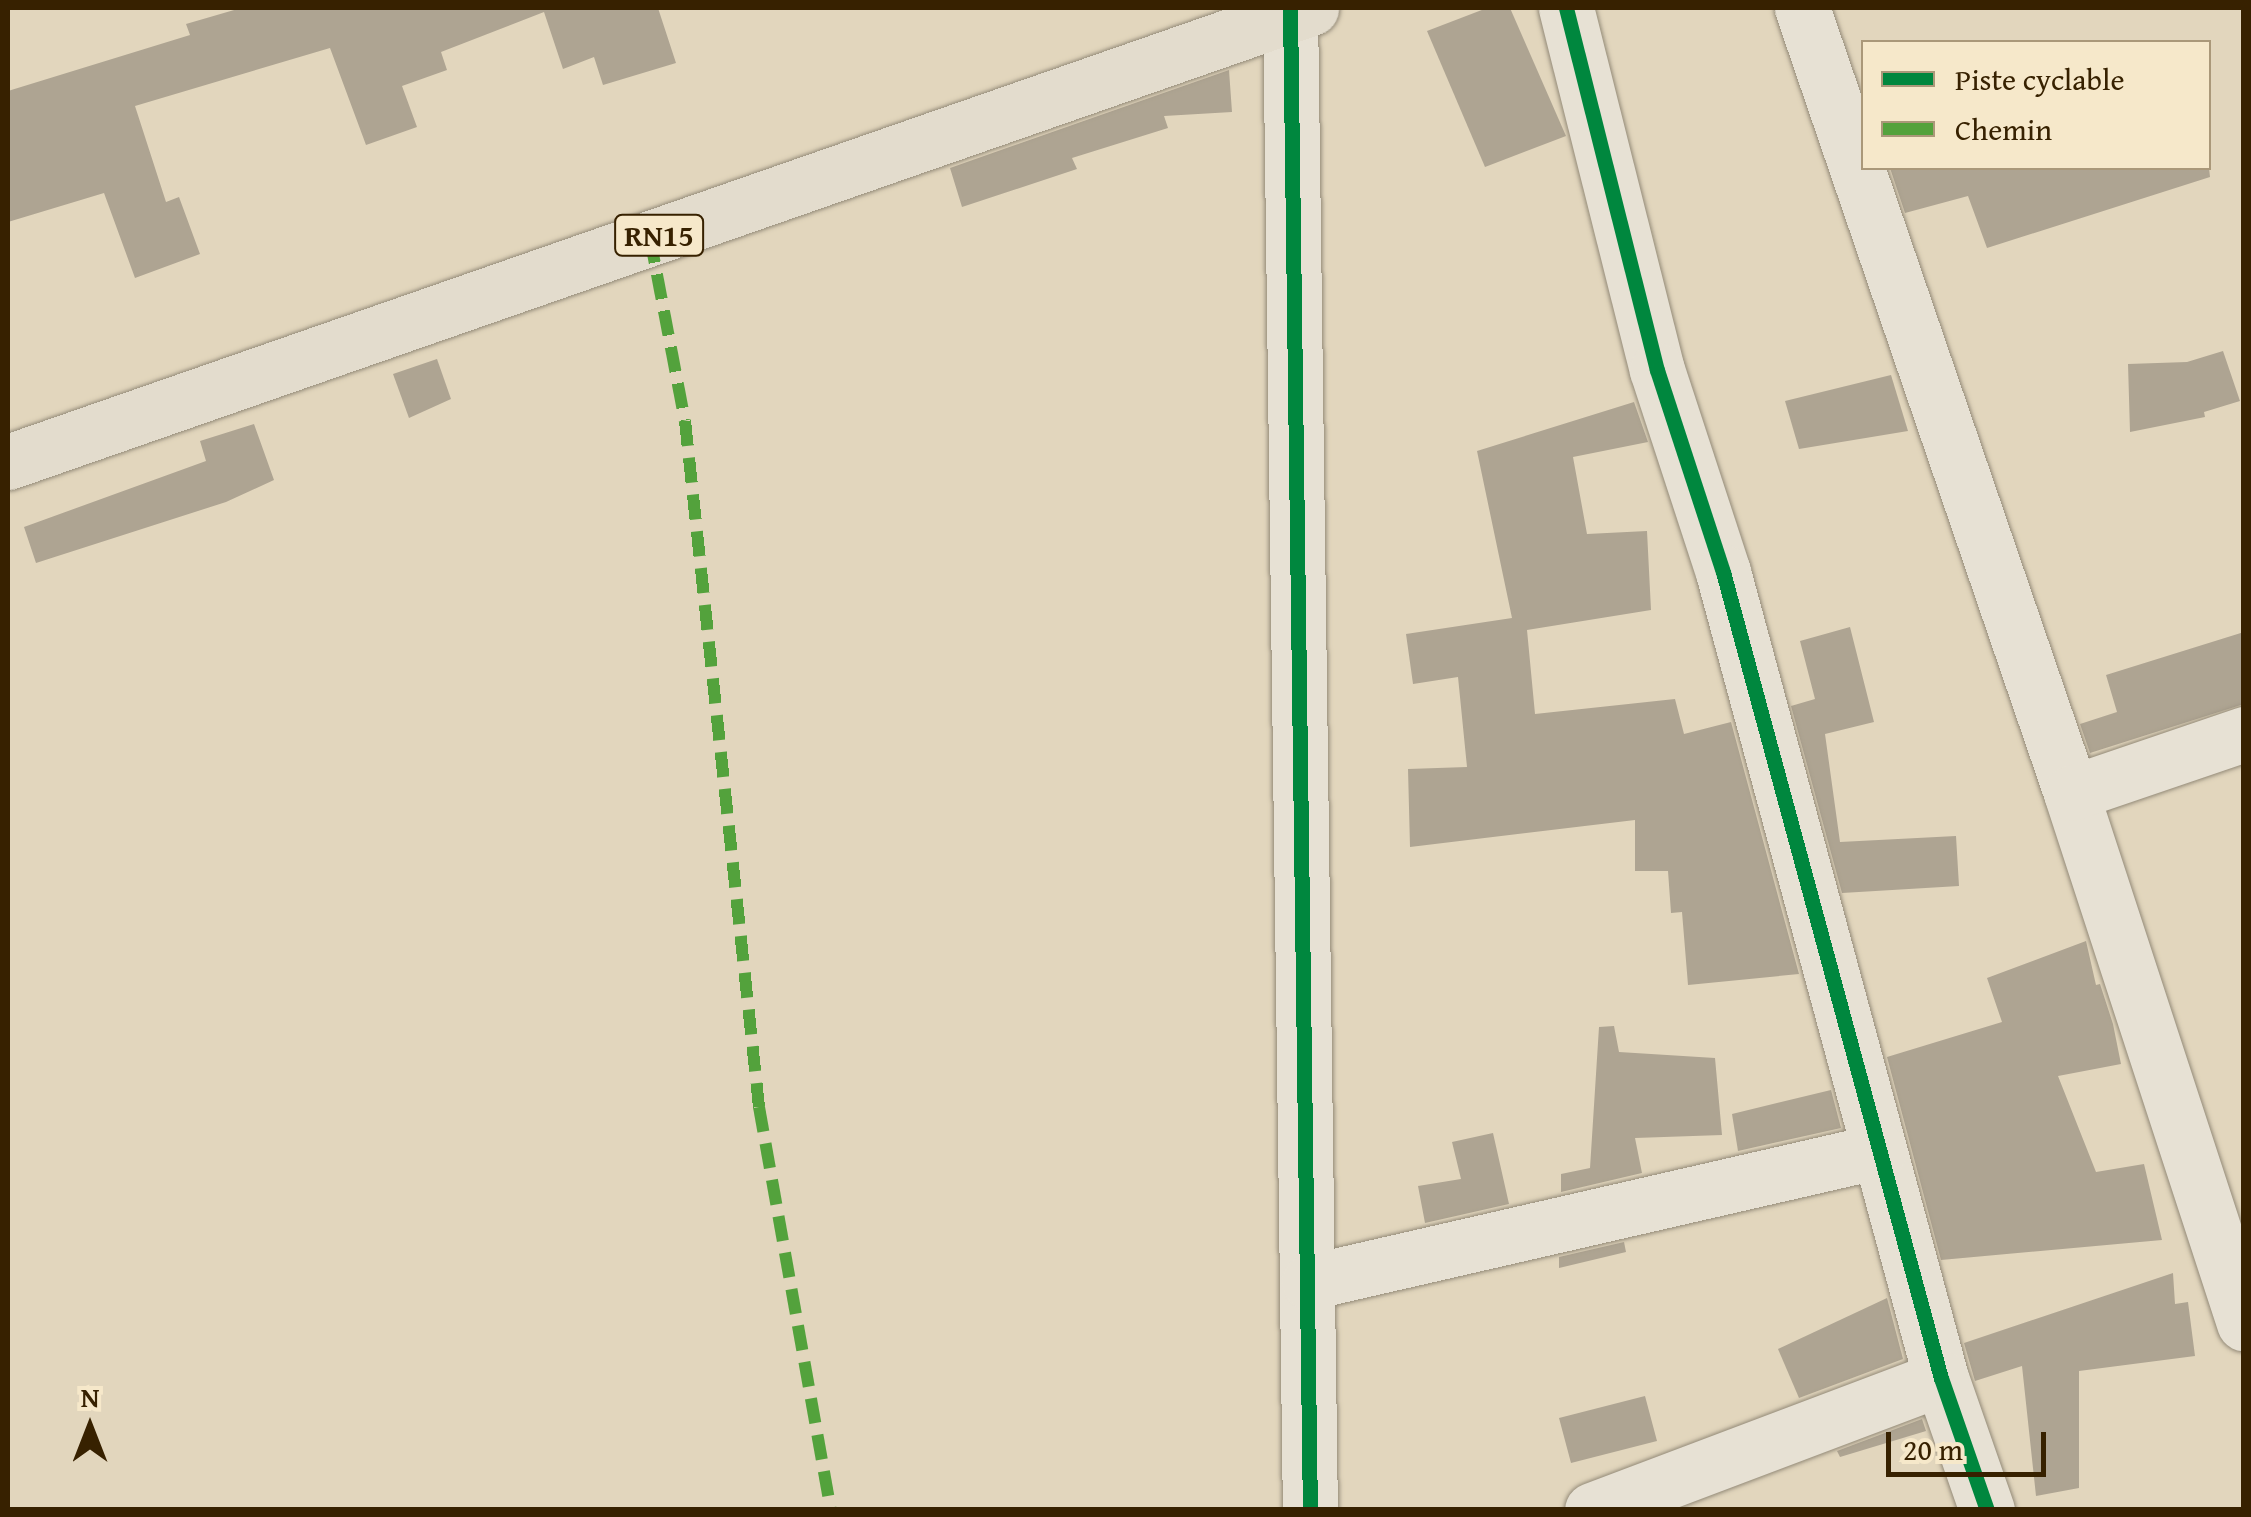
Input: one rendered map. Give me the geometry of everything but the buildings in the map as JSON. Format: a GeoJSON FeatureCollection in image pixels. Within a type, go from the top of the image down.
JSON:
{"type":"FeatureCollection","features":[{"type":"Feature","properties":{"kind":"main road","name":"RN15"},"geometry":{"type":"LineString","coordinates":[[8,462],[1297,10]]}},
{"type":"Feature","properties":{"kind":"street"},"geometry":{"type":"LineString","coordinates":[[1566,8],[1657,370],[1723,572],[1940,1378],[1986,1510]]}},
{"type":"Feature","properties":{"kind":"street"},"geometry":{"type":"LineString","coordinates":[[1802,8],[2072,793],[2244,1324]]}},
{"type":"Feature","properties":{"kind":"street"},"geometry":{"type":"LineString","coordinates":[[1297,10],[1310,1510]]}},
{"type":"Feature","properties":{"kind":"street"},"geometry":{"type":"LineString","coordinates":[[2072,793],[2244,734]]}},
{"type":"Feature","properties":{"kind":"street"},"geometry":{"type":"LineString","coordinates":[[1309,1282],[1879,1151]]}},
{"type":"Feature","properties":{"kind":"street"},"geometry":{"type":"LineString","coordinates":[[1592,1510],[1940,1378]]}},
{"type":"Feature","properties":{"kind":"marked path"},"geometry":{"type":"LineString","coordinates":[[650,238],[685,421],[759,1107],[831,1510]]}},
{"type":"Feature","properties":{"kind":"cycle path"},"geometry":{"type":"LineString","coordinates":[[1290,8],[1310,1510]]}},
{"type":"Feature","properties":{"kind":"cycle path"},"geometry":{"type":"LineString","coordinates":[[1566,8],[1657,370],[1723,572],[1941,1378],[1987,1510]]}}]}
